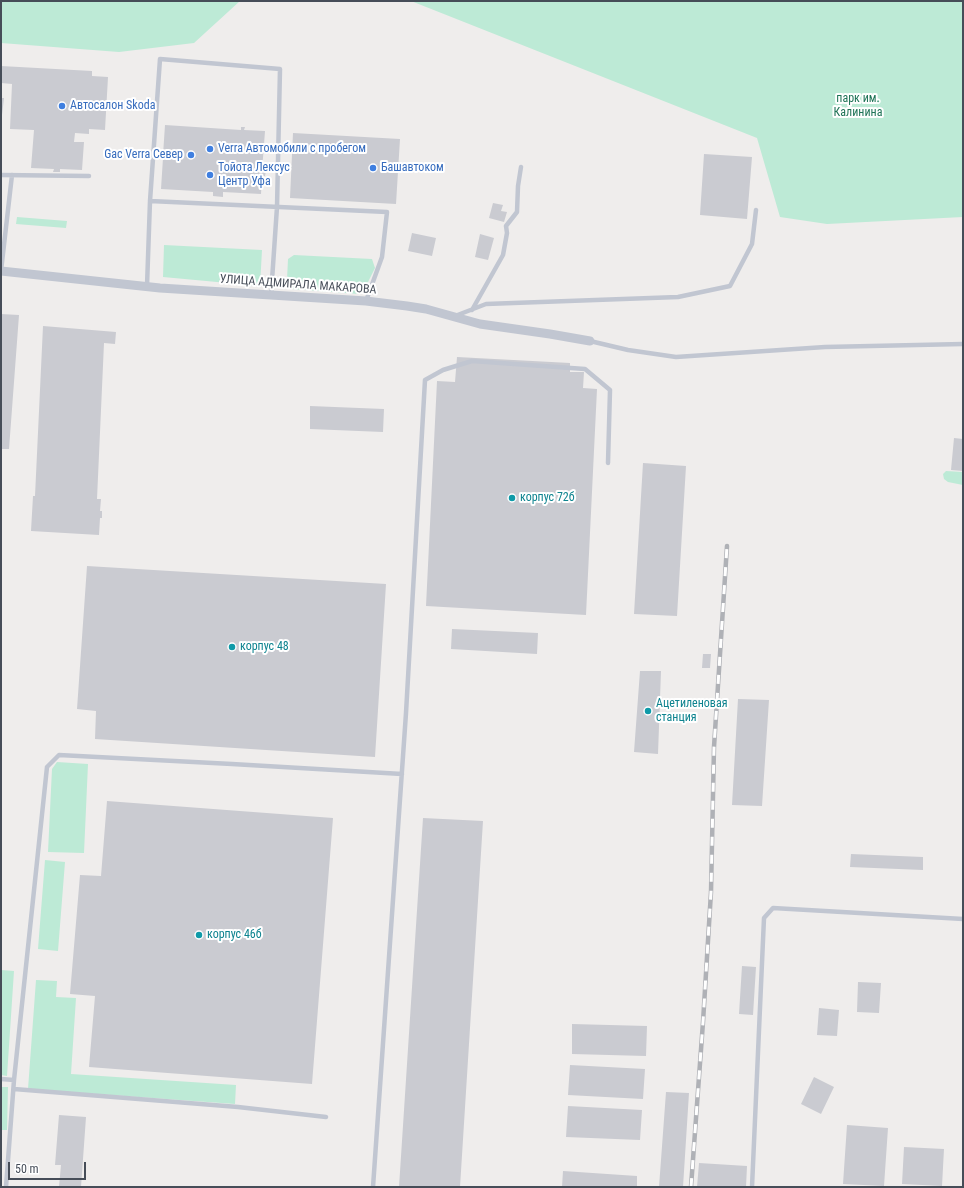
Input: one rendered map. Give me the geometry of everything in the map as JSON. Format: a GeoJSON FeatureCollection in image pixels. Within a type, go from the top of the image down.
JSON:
{"type":"FeatureCollection","features":[{"type":"Feature","properties":{"kind":"street","name":"УЛИЦА АДМИРАЛА МАКАРОВА"},"geometry":{"type":"LineString","coordinates":[[1,271],[147,286],[407,306],[426,309],[480,324],[550,334],[590,342]]}},
{"type":"Feature","properties":{"kind":"lane"},"geometry":{"type":"LineString","coordinates":[[147,286],[150,201],[160,59],[280,68],[277,207],[271,295]]}},
{"type":"Feature","properties":{"kind":"lane"},"geometry":{"type":"LineString","coordinates":[[472,310],[503,254],[507,233],[506,226],[517,212],[518,186],[521,167]]}},
{"type":"Feature","properties":{"kind":"lane"},"geometry":{"type":"LineString","coordinates":[[1,175],[89,176]]}},
{"type":"Feature","properties":{"kind":"lane"},"geometry":{"type":"LineString","coordinates":[[1,271],[12,175]]}},
{"type":"Feature","properties":{"kind":"lane"},"geometry":{"type":"LineString","coordinates":[[150,201],[387,212],[382,257],[366,302]]}},
{"type":"Feature","properties":{"kind":"lane"},"geometry":{"type":"LineString","coordinates":[[454,317],[486,304],[678,297],[730,286],[752,244],[756,210]]}},
{"type":"Feature","properties":{"kind":"lane"},"geometry":{"type":"LineString","coordinates":[[590,342],[628,350],[676,357],[825,347],[963,344]]}},
{"type":"Feature","properties":{"kind":"lane"},"geometry":{"type":"LineString","coordinates":[[372,1187],[402,774],[425,380],[443,370],[472,361],[585,369],[610,390],[608,462]]}},
{"type":"Feature","properties":{"kind":"lane"},"geometry":{"type":"LineString","coordinates":[[6,1187],[14,1080],[46,767],[59,755],[402,774]]}},
{"type":"Feature","properties":{"kind":"lane"},"geometry":{"type":"LineString","coordinates":[[752,1187],[764,918],[773,908],[963,919]]}},
{"type":"Feature","properties":{"kind":"lane"},"geometry":{"type":"LineString","coordinates":[[1,1079],[14,1080]]}},
{"type":"Feature","properties":{"kind":"lane"},"geometry":{"type":"LineString","coordinates":[[14,1089],[238,1107],[326,1117]]}},
{"type":"Feature","properties":{"kind":"green space"},"geometry":{"type":"Polygon","coordinates":[[[1,1],[240,1],[194,43],[119,52],[1,43],[1,1]]]}},
{"type":"Feature","properties":{"kind":"green space","name":"парк им. Калинина"},"geometry":{"type":"Polygon","coordinates":[[[411,1],[963,1],[963,217],[827,224],[780,217],[757,138],[411,1]]]}},
{"type":"Feature","properties":{"kind":"green space"},"geometry":{"type":"Polygon","coordinates":[[[17,217],[67,221],[66,228],[16,224],[17,217]]]}},
{"type":"Feature","properties":{"kind":"green space"},"geometry":{"type":"Polygon","coordinates":[[[164,245],[262,250],[260,286],[163,277],[164,245]]]}},
{"type":"Feature","properties":{"kind":"green space"},"geometry":{"type":"Polygon","coordinates":[[[294,255],[372,259],[375,268],[363,292],[360,294],[292,289],[287,280],[288,259],[294,255]]]}},
{"type":"Feature","properties":{"kind":"green space"},"geometry":{"type":"Polygon","coordinates":[[[946,471],[963,472],[963,485],[948,482],[944,479],[943,474],[946,471]]]}},
{"type":"Feature","properties":{"kind":"green space"},"geometry":{"type":"Polygon","coordinates":[[[57,762],[88,764],[84,853],[48,852],[52,769],[57,762]]]}},
{"type":"Feature","properties":{"kind":"green space"},"geometry":{"type":"Polygon","coordinates":[[[45,860],[65,862],[58,951],[38,949],[45,860]]]}},
{"type":"Feature","properties":{"kind":"green space"},"geometry":{"type":"Polygon","coordinates":[[[1,970],[14,971],[7,1076],[1,1075],[1,970]]]}},
{"type":"Feature","properties":{"kind":"green space"},"geometry":{"type":"Polygon","coordinates":[[[36,980],[57,981],[56,997],[76,998],[71,1074],[236,1085],[235,1104],[28,1089],[36,980]]]}},
{"type":"Feature","properties":{"kind":"green space"},"geometry":{"type":"Polygon","coordinates":[[[1,1087],[8,1087],[7,1130],[1,1130],[1,1087]]]}},
{"type":"Feature","properties":{"kind":"building"},"geometry":{"type":"Polygon","coordinates":[[[1,66],[92,71],[92,76],[108,77],[105,130],[89,129],[89,134],[75,133],[74,142],[84,142],[82,170],[60,169],[60,172],[53,172],[54,169],[31,168],[34,130],[10,129],[12,84],[1,83],[1,66]]]}},
{"type":"Feature","properties":{"kind":"building"},"geometry":{"type":"Polygon","coordinates":[[[1,98],[4,98],[2,115],[1,115],[1,98]]]}},
{"type":"Feature","properties":{"kind":"building"},"geometry":{"type":"Polygon","coordinates":[[[165,125],[241,130],[241,127],[245,127],[244,130],[265,131],[262,171],[266,171],[265,176],[262,176],[261,194],[223,192],[223,197],[213,196],[213,192],[161,189],[163,158],[160,157],[160,155],[163,155],[165,125]]]}},
{"type":"Feature","properties":{"kind":"building"},"geometry":{"type":"Polygon","coordinates":[[[293,133],[400,139],[396,204],[290,198],[293,133]]]}},
{"type":"Feature","properties":{"kind":"building"},"geometry":{"type":"Polygon","coordinates":[[[704,154],[752,157],[747,219],[700,215],[704,154]]]}},
{"type":"Feature","properties":{"kind":"building"},"geometry":{"type":"Polygon","coordinates":[[[493,203],[503,205],[501,211],[507,212],[504,222],[489,218],[493,203]]]}},
{"type":"Feature","properties":{"kind":"building"},"geometry":{"type":"Polygon","coordinates":[[[412,233],[436,238],[432,256],[408,251],[412,233]]]}},
{"type":"Feature","properties":{"kind":"building"},"geometry":{"type":"Polygon","coordinates":[[[480,234],[494,238],[488,260],[475,257],[480,234]]]}},
{"type":"Feature","properties":{"kind":"building"},"geometry":{"type":"Polygon","coordinates":[[[1,314],[19,315],[9,449],[1,449],[1,314]]]}},
{"type":"Feature","properties":{"kind":"building"},"geometry":{"type":"Polygon","coordinates":[[[43,326],[116,332],[115,344],[104,343],[97,499],[101,499],[100,511],[102,511],[99,535],[31,531],[33,496],[35,496],[43,326]]]}},
{"type":"Feature","properties":{"kind":"building","name":"корпус 72б"},"geometry":{"type":"Polygon","coordinates":[[[457,357],[570,363],[570,372],[584,372],[583,388],[597,389],[586,615],[426,606],[437,381],[455,382],[457,357]]]}},
{"type":"Feature","properties":{"kind":"building"},"geometry":{"type":"Polygon","coordinates":[[[310,406],[384,409],[383,432],[310,429],[310,406]]]}},
{"type":"Feature","properties":{"kind":"building"},"geometry":{"type":"Polygon","coordinates":[[[954,438],[963,439],[963,471],[951,470],[954,438]]]}},
{"type":"Feature","properties":{"kind":"building"},"geometry":{"type":"Polygon","coordinates":[[[643,463],[686,466],[677,616],[634,614],[643,463]]]}},
{"type":"Feature","properties":{"kind":"building","name":"корпус 48"},"geometry":{"type":"Polygon","coordinates":[[[87,566],[386,584],[375,757],[95,739],[96,711],[77,709],[87,566]]]}},
{"type":"Feature","properties":{"kind":"building"},"geometry":{"type":"Polygon","coordinates":[[[452,629],[538,633],[537,654],[451,649],[452,629]]]}},
{"type":"Feature","properties":{"kind":"building"},"geometry":{"type":"Polygon","coordinates":[[[703,654],[711,654],[710,668],[702,668],[703,654]]]}},
{"type":"Feature","properties":{"kind":"building","name":"Ацетиленовая станция"},"geometry":{"type":"Polygon","coordinates":[[[640,671],[661,671],[658,754],[634,752],[640,671]]]}},
{"type":"Feature","properties":{"kind":"building"},"geometry":{"type":"Polygon","coordinates":[[[738,699],[769,700],[762,806],[732,805],[738,699]]]}},
{"type":"Feature","properties":{"kind":"building","name":"корпус 46б"},"geometry":{"type":"Polygon","coordinates":[[[107,801],[333,818],[312,1084],[89,1067],[95,996],[70,994],[80,875],[101,876],[107,801]]]}},
{"type":"Feature","properties":{"kind":"building"},"geometry":{"type":"Polygon","coordinates":[[[423,818],[483,821],[460,1187],[399,1187],[423,818]]]}},
{"type":"Feature","properties":{"kind":"building"},"geometry":{"type":"Polygon","coordinates":[[[851,854],[923,857],[923,870],[850,867],[851,854]]]}},
{"type":"Feature","properties":{"kind":"building"},"geometry":{"type":"Polygon","coordinates":[[[742,966],[756,967],[753,1015],[739,1014],[742,966]]]}},
{"type":"Feature","properties":{"kind":"building"},"geometry":{"type":"Polygon","coordinates":[[[858,982],[881,983],[879,1013],[857,1012],[858,982]]]}},
{"type":"Feature","properties":{"kind":"building"},"geometry":{"type":"Polygon","coordinates":[[[819,1008],[839,1010],[837,1036],[817,1035],[819,1008]]]}},
{"type":"Feature","properties":{"kind":"building"},"geometry":{"type":"Polygon","coordinates":[[[572,1024],[647,1026],[646,1056],[572,1054],[572,1024]]]}},
{"type":"Feature","properties":{"kind":"building"},"geometry":{"type":"Polygon","coordinates":[[[570,1065],[645,1069],[643,1099],[568,1095],[570,1065]]]}},
{"type":"Feature","properties":{"kind":"building"},"geometry":{"type":"Polygon","coordinates":[[[814,1077],[834,1087],[821,1114],[801,1104],[814,1077]]]}},
{"type":"Feature","properties":{"kind":"building"},"geometry":{"type":"Polygon","coordinates":[[[666,1092],[689,1093],[683,1187],[659,1187],[666,1092]]]}},
{"type":"Feature","properties":{"kind":"building"},"geometry":{"type":"Polygon","coordinates":[[[568,1106],[642,1110],[640,1140],[566,1137],[568,1106]]]}},
{"type":"Feature","properties":{"kind":"building"},"geometry":{"type":"Polygon","coordinates":[[[59,1115],[86,1117],[81,1187],[59,1187],[61,1165],[55,1165],[59,1115]]]}},
{"type":"Feature","properties":{"kind":"building"},"geometry":{"type":"Polygon","coordinates":[[[847,1125],[888,1128],[884,1186],[843,1184],[847,1125]]]}},
{"type":"Feature","properties":{"kind":"building"},"geometry":{"type":"Polygon","coordinates":[[[904,1147],[944,1149],[942,1186],[902,1184],[904,1147]]]}},
{"type":"Feature","properties":{"kind":"building"},"geometry":{"type":"Polygon","coordinates":[[[699,1163],[747,1166],[746,1187],[697,1187],[699,1163]]]}},
{"type":"Feature","properties":{"kind":"building"},"geometry":{"type":"Polygon","coordinates":[[[563,1171],[637,1176],[637,1187],[562,1187],[563,1171]]]}},
{"type":"Feature","properties":{"kind":"railway"},"geometry":{"type":"LineString","coordinates":[[691,1187],[711,892],[714,747],[727,546]]}},
{"type":"Feature","properties":{"kind":"place","name":"Автосалон Skoda"},"geometry":{"type":"Point","coordinates":[62,106]}},
{"type":"Feature","properties":{"kind":"place","name":"Verra Автомобили с пробегом"},"geometry":{"type":"Point","coordinates":[210,149]}},
{"type":"Feature","properties":{"kind":"place","name":"Gac Verra Север"},"geometry":{"type":"Point","coordinates":[191,155]}},
{"type":"Feature","properties":{"kind":"place","name":"Башавтоком"},"geometry":{"type":"Point","coordinates":[373,168]}},
{"type":"Feature","properties":{"kind":"place","name":"Тойота Лексус Центр Уфа"},"geometry":{"type":"Point","coordinates":[210,175]}},
{"type":"Feature","properties":{"kind":"place","name":"корпус 72б"},"geometry":{"type":"Point","coordinates":[512,498]}},
{"type":"Feature","properties":{"kind":"place","name":"корпус 48"},"geometry":{"type":"Point","coordinates":[232,647]}},
{"type":"Feature","properties":{"kind":"place","name":"Ацетиленовая станция"},"geometry":{"type":"Point","coordinates":[648,711]}},
{"type":"Feature","properties":{"kind":"place","name":"корпус 46б"},"geometry":{"type":"Point","coordinates":[199,935]}}]}
